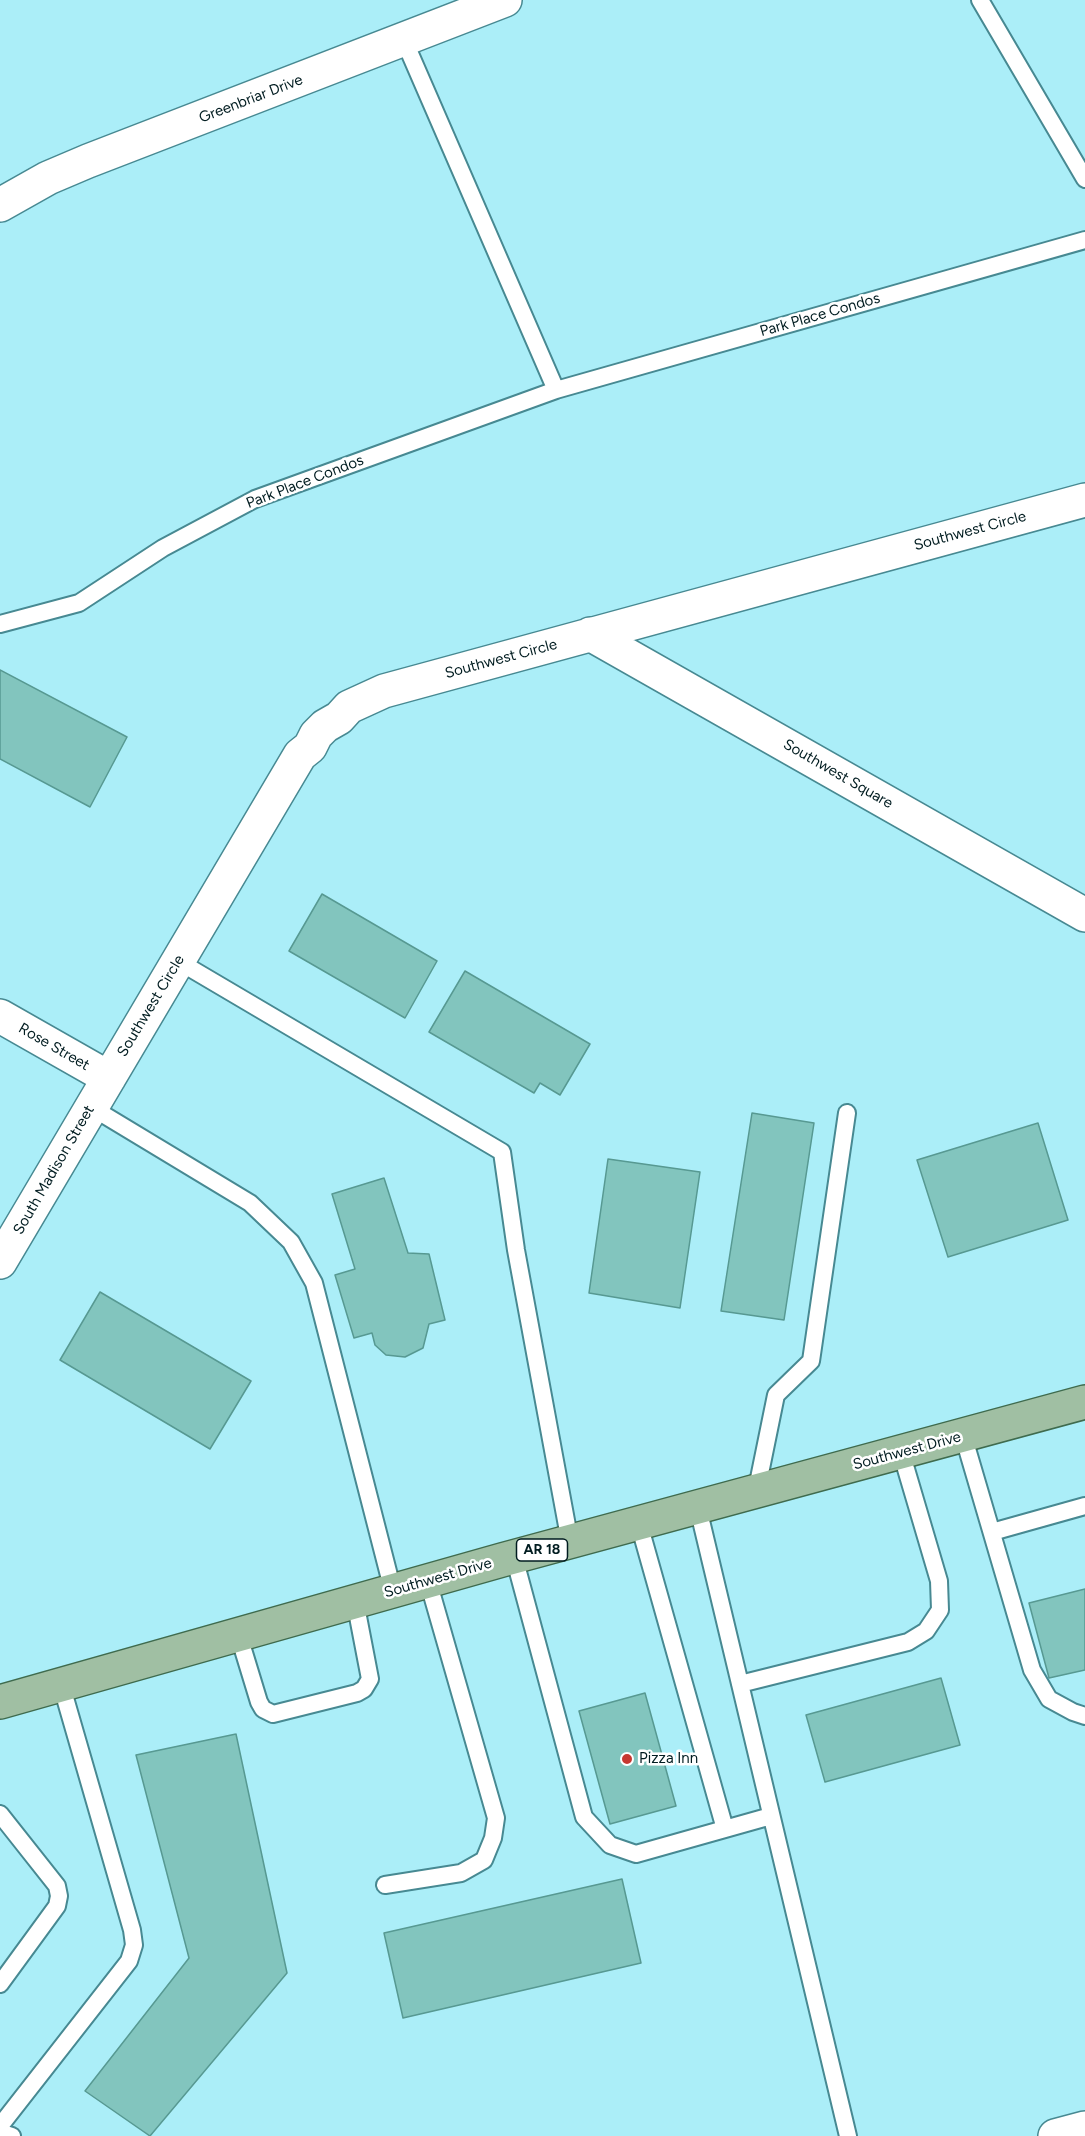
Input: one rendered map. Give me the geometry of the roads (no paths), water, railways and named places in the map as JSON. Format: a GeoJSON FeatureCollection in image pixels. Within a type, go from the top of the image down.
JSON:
{"type":"FeatureCollection","features":[{"type":"Feature","properties":{"kind":"main road","name":"Southwest Drive"},"geometry":{"type":"LineString","coordinates":[[0,1702],[514,1557],[1085,1402]]}},
{"type":"Feature","properties":{"kind":"street","name":"Greenbriar Drive"},"geometry":{"type":"LineString","coordinates":[[0,206],[48,178],[88,161],[505,0]]}},
{"type":"Feature","properties":{"kind":"street","name":"Southwest Circle"},"geometry":{"type":"LineString","coordinates":[[108,1078],[300,755],[310,747],[316,735],[325,726],[339,718],[349,707],[384,691],[1085,500]]}},
{"type":"Feature","properties":{"kind":"street","name":"Southwest Square"},"geometry":{"type":"LineString","coordinates":[[590,634],[1085,915]]}},
{"type":"Feature","properties":{"kind":"street","name":"Rose Street"},"geometry":{"type":"LineString","coordinates":[[0,1016],[108,1078]]}},
{"type":"Feature","properties":{"kind":"street","name":"South Madison Street"},"geometry":{"type":"LineString","coordinates":[[0,1262],[108,1078]]}},
{"type":"Feature","properties":{"kind":"street"},"geometry":{"type":"LineString","coordinates":[[1055,2136],[1085,2128]]}},
{"type":"Feature","properties":{"kind":"lane"},"geometry":{"type":"LineString","coordinates":[[980,0],[1085,179]]}},
{"type":"Feature","properties":{"kind":"lane"},"geometry":{"type":"LineString","coordinates":[[404,40],[556,390]]}},
{"type":"Feature","properties":{"kind":"lane","name":"Park Place Condos"},"geometry":{"type":"LineString","coordinates":[[0,624],[79,603],[163,548],[255,499],[556,390],[1085,240]]}},
{"type":"Feature","properties":{"kind":"lane"},"geometry":{"type":"LineString","coordinates":[[178,962],[502,1152],[516,1250],[570,1542]]}},
{"type":"Feature","properties":{"kind":"lane"},"geometry":{"type":"LineString","coordinates":[[91,1107],[250,1203],[291,1242],[314,1283],[393,1591]]}},
{"type":"Feature","properties":{"kind":"lane"},"geometry":{"type":"LineString","coordinates":[[756,1493],[776,1395],[811,1361],[847,1113]]}},
{"type":"Feature","properties":{"kind":"lane"},"geometry":{"type":"LineString","coordinates":[[963,1436],[1032,1670],[1049,1699],[1085,1716]]}},
{"type":"Feature","properties":{"kind":"lane"},"geometry":{"type":"LineString","coordinates":[[740,1684],[908,1642],[926,1631],[940,1610],[939,1581],[901,1452]]}},
{"type":"Feature","properties":{"kind":"lane"},"geometry":{"type":"LineString","coordinates":[[992,1532],[1085,1506]]}},
{"type":"Feature","properties":{"kind":"lane"},"geometry":{"type":"LineString","coordinates":[[698,1508],[848,2136]]}},
{"type":"Feature","properties":{"kind":"lane"},"geometry":{"type":"LineString","coordinates":[[639,1524],[725,1829]]}},
{"type":"Feature","properties":{"kind":"lane"},"geometry":{"type":"LineString","coordinates":[[514,1557],[584,1817],[610,1845],[636,1854],[771,1816]]}},
{"type":"Feature","properties":{"kind":"lane"},"geometry":{"type":"LineString","coordinates":[[385,1885],[461,1873],[484,1860],[493,1838],[496,1818],[428,1581]]}},
{"type":"Feature","properties":{"kind":"lane"},"geometry":{"type":"LineString","coordinates":[[238,1634],[259,1701],[263,1709],[273,1714],[357,1693],[364,1689],[370,1679],[355,1601]]}},
{"type":"Feature","properties":{"kind":"lane"},"geometry":{"type":"LineString","coordinates":[[0,2126],[129,1961],[134,1945],[132,1930],[61,1684]]}},
{"type":"Feature","properties":{"kind":"lane"},"geometry":{"type":"LineString","coordinates":[[0,1814],[57,1886],[59,1896],[57,1906],[0,1984]]}},
{"type":"Feature","properties":{"kind":"lane"},"geometry":{"type":"LineString","coordinates":[[0,2132],[12,2136]]}},
{"type":"Feature","properties":{"kind":"place","name":"Pizza Inn"},"geometry":{"type":"Point","coordinates":[627,1759]}}]}
